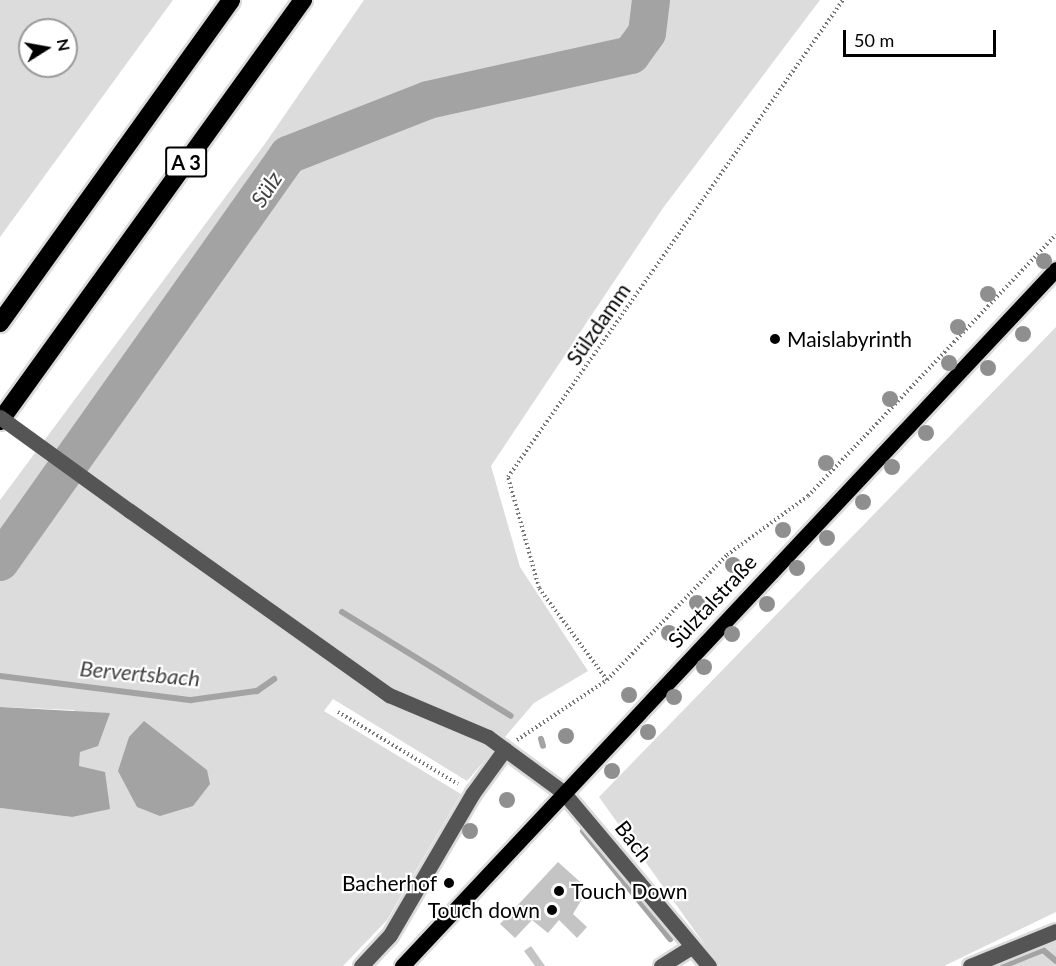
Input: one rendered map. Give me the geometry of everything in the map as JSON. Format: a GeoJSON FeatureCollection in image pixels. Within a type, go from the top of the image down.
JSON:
{"type":"FeatureCollection","features":[{"type":"Feature","properties":{"kind":"highway","name":"A 3"},"geometry":{"type":"LineString","coordinates":[[0,323],[231,0]]}},
{"type":"Feature","properties":{"kind":"highway","name":"A 3"},"geometry":{"type":"LineString","coordinates":[[0,419],[303,0]]}},
{"type":"Feature","properties":{"kind":"main road","name":"Sülztalstraße"},"geometry":{"type":"LineString","coordinates":[[402,966],[562,792],[1056,268]]}},
{"type":"Feature","properties":{"kind":"street","name":"Bach"},"geometry":{"type":"LineString","coordinates":[[0,419],[388,695],[488,737],[562,792],[586,814],[709,966]]}},
{"type":"Feature","properties":{"kind":"street"},"geometry":{"type":"LineString","coordinates":[[361,966],[390,935],[472,793],[505,749]]}},
{"type":"Feature","properties":{"kind":"street"},"geometry":{"type":"LineString","coordinates":[[970,966],[1056,931]]}},
{"type":"Feature","properties":{"kind":"street"},"geometry":{"type":"LineString","coordinates":[[662,966],[692,947]]}},
{"type":"Feature","properties":{"kind":"path","name":"Sülzdamm"},"geometry":{"type":"LineString","coordinates":[[607,680],[539,588],[508,477],[843,0]]}},
{"type":"Feature","properties":{"kind":"path"},"geometry":{"type":"LineString","coordinates":[[505,749],[607,680],[727,555],[827,478],[1056,235]]}},
{"type":"Feature","properties":{"kind":"path"},"geometry":{"type":"LineString","coordinates":[[338,712],[472,793]]}},
{"type":"Feature","properties":{"kind":"shaded area"},"geometry":{"type":"Polygon","coordinates":[[[0,0],[173,0],[0,237],[0,0]]]}},
{"type":"Feature","properties":{"kind":"shaded area"},"geometry":{"type":"Polygon","coordinates":[[[364,0],[820,0],[663,208],[491,466],[520,567],[588,671],[534,703],[467,781],[333,699],[324,711],[461,794],[387,920],[343,966],[0,966],[0,808],[72,817],[80,752],[74,710],[0,707],[0,500],[264,145],[364,0]],[[189,757],[137,807],[207,770],[189,757]]]}},
{"type":"Feature","properties":{"kind":"shaded area"},"geometry":{"type":"Polygon","coordinates":[[[1056,327],[1056,912],[944,966],[720,966],[599,797],[1056,327]]]}},
{"type":"Feature","properties":{"kind":"shaded area"},"geometry":{"type":"Polygon","coordinates":[[[0,707],[110,713],[98,746],[80,752],[79,766],[105,772],[110,809],[72,817],[0,808],[0,707]]]}},
{"type":"Feature","properties":{"kind":"shaded area"},"geometry":{"type":"Polygon","coordinates":[[[144,721],[207,770],[210,784],[193,806],[160,816],[137,807],[118,771],[129,737],[144,721]]]}},
{"type":"Feature","properties":{"kind":"shaded area"},"geometry":{"type":"Polygon","coordinates":[[[1056,942],[1056,966],[997,966],[1056,942]]]}},
{"type":"Feature","properties":{"kind":"building"},"geometry":{"type":"Polygon","coordinates":[[[558,862],[588,889],[573,914],[587,927],[577,938],[559,920],[548,933],[532,920],[515,938],[500,924],[558,862]]]}},
{"type":"Feature","properties":{"kind":"building"},"geometry":{"type":"Polygon","coordinates":[[[531,946],[545,966],[535,966],[524,951],[531,946]]]}},
{"type":"Feature","properties":{"kind":"waterway","name":"Sülz"},"geometry":{"type":"LineString","coordinates":[[0,562],[288,155],[428,100],[631,55],[647,33],[651,0]]}},
{"type":"Feature","properties":{"kind":"waterway","name":"Bervertsbach"},"geometry":{"type":"LineString","coordinates":[[342,612],[511,716]]}},
{"type":"Feature","properties":{"kind":"waterway","name":"Bervertsbach"},"geometry":{"type":"LineString","coordinates":[[0,676],[191,700],[257,691],[274,679]]}},
{"type":"Feature","properties":{"kind":"waterway","name":"Bervertsbach"},"geometry":{"type":"LineString","coordinates":[[541,739],[543,746]]}},
{"type":"Feature","properties":{"kind":"waterway","name":"Bervertsbach"},"geometry":{"type":"LineString","coordinates":[[583,831],[670,939]]}},
{"type":"Feature","properties":{"kind":"waterway","name":"Bervertsbach"},"geometry":{"type":"LineString","coordinates":[[1003,966],[1043,950],[1056,961]]}},
{"type":"Feature","properties":{"kind":"place","name":"Maislabyrinth"},"geometry":{"type":"Point","coordinates":[775,339]}},
{"type":"Feature","properties":{"kind":"place","name":"Bacherhof"},"geometry":{"type":"Point","coordinates":[449,883]}},
{"type":"Feature","properties":{"kind":"place","name":"Touch Down"},"geometry":{"type":"Point","coordinates":[559,891]}},
{"type":"Feature","properties":{"kind":"place","name":"Touch down"},"geometry":{"type":"Point","coordinates":[552,910]}}]}
